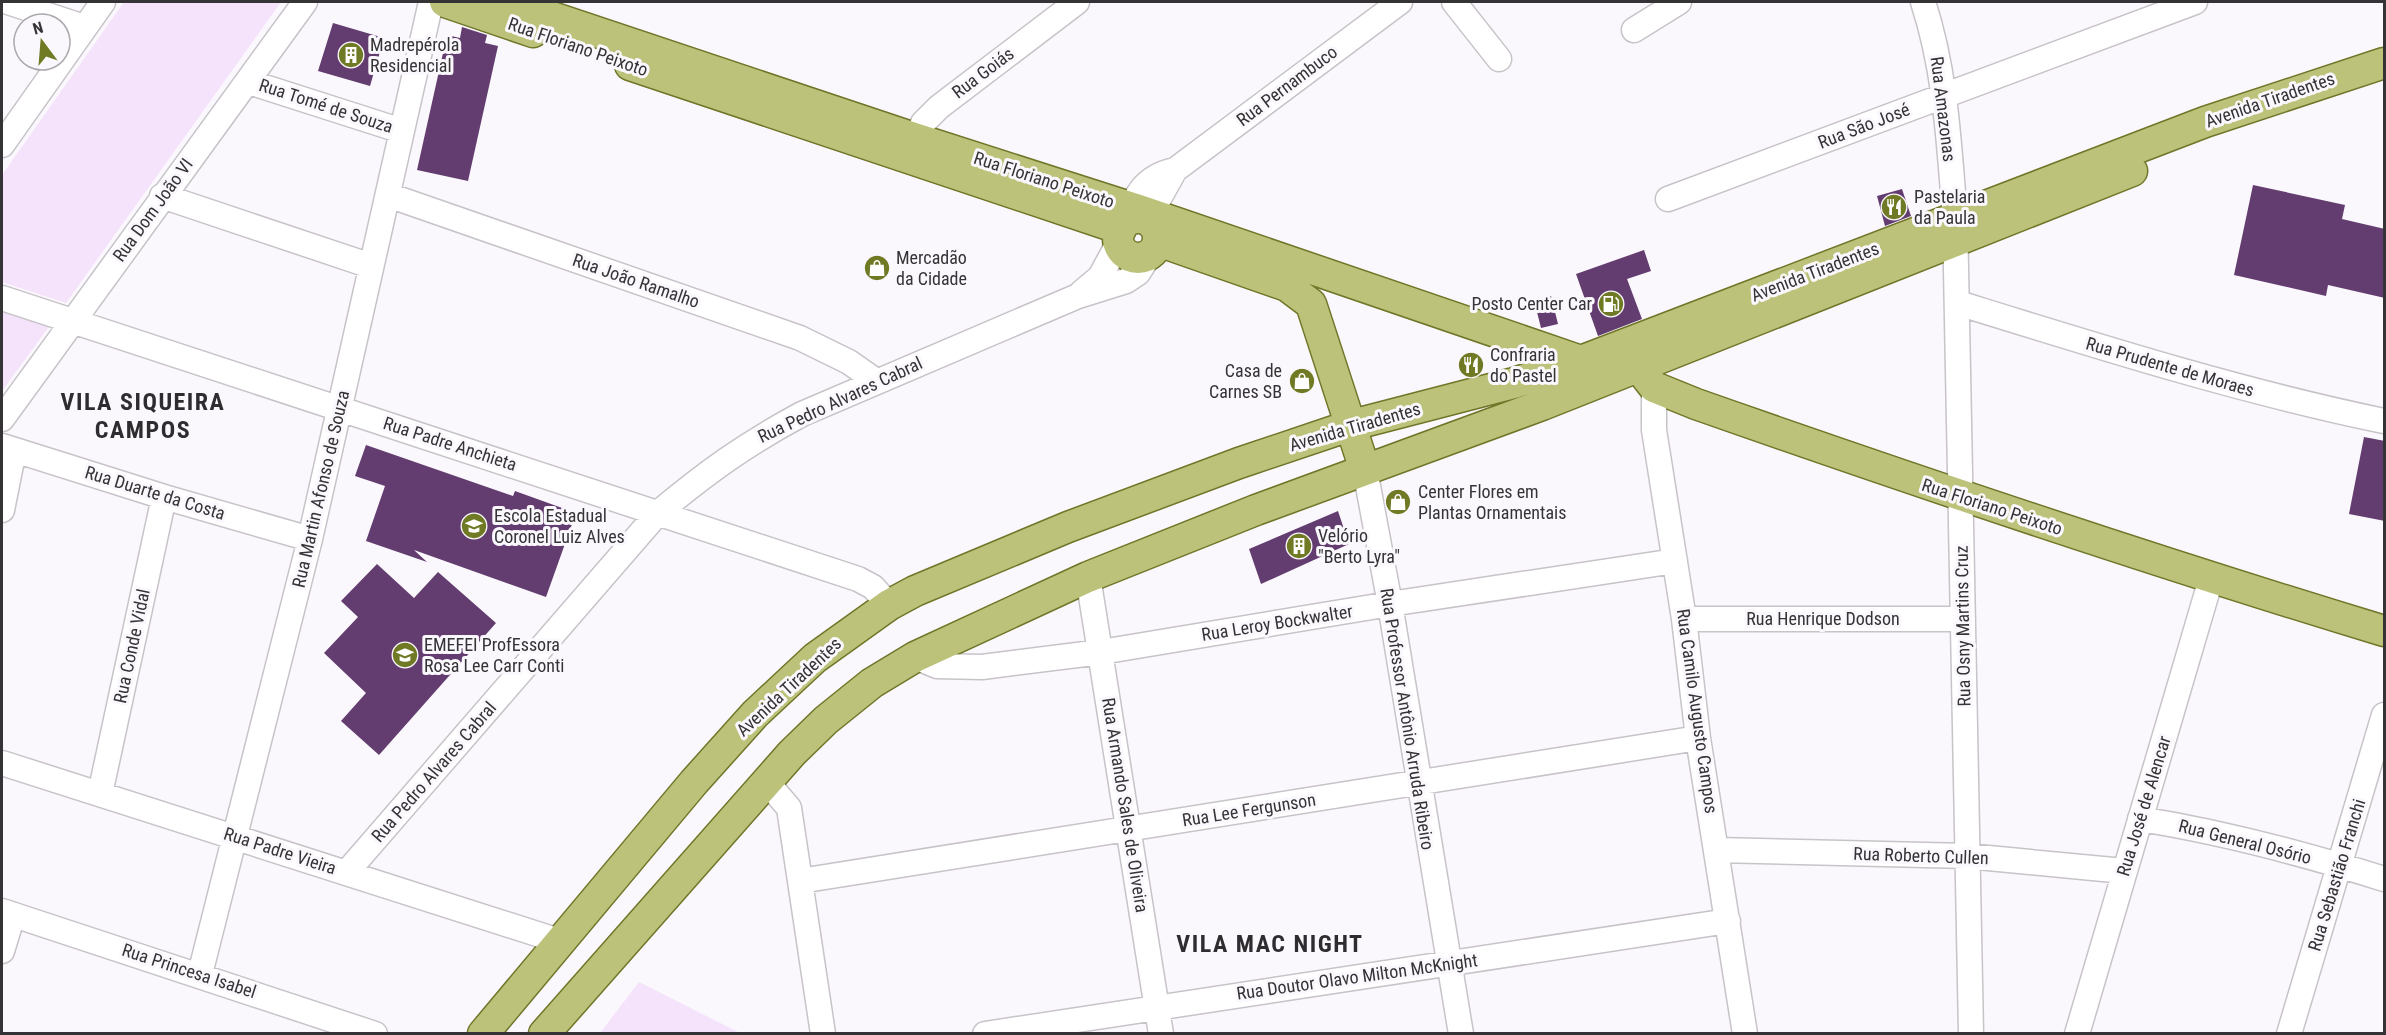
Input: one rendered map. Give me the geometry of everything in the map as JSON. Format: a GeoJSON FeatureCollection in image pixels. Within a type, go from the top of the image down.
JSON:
{"type":"FeatureCollection","features":[{"type":"Feature","properties":{"kind":"main road","name":"Rua Floriano Peixoto"},"geometry":{"type":"LineString","coordinates":[[445,2],[910,149]]}},
{"type":"Feature","properties":{"kind":"main road","name":"Rua Floriano Peixoto"},"geometry":{"type":"LineString","coordinates":[[507,2],[1287,286],[1311,304]]}},
{"type":"Feature","properties":{"kind":"main road","name":"Avenida Tiradentes"},"geometry":{"type":"LineString","coordinates":[[544,1034],[765,781],[826,720],[872,682],[915,657],[1088,576],[1638,367],[2205,122],[2385,63]]}},
{"type":"Feature","properties":{"kind":"main road","name":"Avenida Tiradentes"},"geometry":{"type":"LineString","coordinates":[[1956,229],[2385,82]]}},
{"type":"Feature","properties":{"kind":"main road","name":"Rua Floriano Peixoto"},"geometry":{"type":"LineString","coordinates":[[1139,231],[1340,281],[1581,361]]}},
{"type":"Feature","properties":{"kind":"main road"},"geometry":{"type":"LineString","coordinates":[[1311,304],[1340,281]]}},
{"type":"Feature","properties":{"kind":"main road","name":"Rua Professor Antônio Arruda Ribeiro"},"geometry":{"type":"LineString","coordinates":[[1311,304],[1365,470]]}},
{"type":"Feature","properties":{"kind":"main road","name":"Avenida Tiradentes"},"geometry":{"type":"LineString","coordinates":[[483,1034],[694,782],[755,714],[815,658],[889,605],[915,591],[1068,527],[1239,463],[1352,425],[1514,383],[1581,361],[1638,367]]}},
{"type":"Feature","properties":{"kind":"main road","name":"Rua Floriano Peixoto"},"geometry":{"type":"LineString","coordinates":[[1638,367],[1960,497],[2211,579],[2385,631]]}},
{"type":"Feature","properties":{"kind":"street"},"geometry":{"type":"LineString","coordinates":[[8,2],[84,27]]}},
{"type":"Feature","properties":{"kind":"street"},"geometry":{"type":"LineString","coordinates":[[2,145],[103,2]]}},
{"type":"Feature","properties":{"kind":"street","name":"Rua Dom João VI"},"geometry":{"type":"LineString","coordinates":[[2,419],[305,2]]}},
{"type":"Feature","properties":{"kind":"street","name":"Rua Martin Afonso de Souza"},"geometry":{"type":"LineString","coordinates":[[200,974],[341,408],[430,2]]}},
{"type":"Feature","properties":{"kind":"street","name":"Rua Goiás"},"geometry":{"type":"LineString","coordinates":[[910,149],[923,123],[939,107],[1077,2]]}},
{"type":"Feature","properties":{"kind":"street","name":"Rua Pernambuco"},"geometry":{"type":"LineString","coordinates":[[1139,231],[1175,170],[1400,2]]}},
{"type":"Feature","properties":{"kind":"street"},"geometry":{"type":"LineString","coordinates":[[1454,2],[1499,59]]}},
{"type":"Feature","properties":{"kind":"street"},"geometry":{"type":"LineString","coordinates":[[1634,30],[1679,2]]}},
{"type":"Feature","properties":{"kind":"street","name":"Rua Amazonas"},"geometry":{"type":"LineString","coordinates":[[1923,2],[1932,30],[1945,95],[1956,229]]}},
{"type":"Feature","properties":{"kind":"street","name":"Rua São José"},"geometry":{"type":"LineString","coordinates":[[1668,199],[2195,2]]}},
{"type":"Feature","properties":{"kind":"street","name":"Rua Tomé de Souza"},"geometry":{"type":"LineString","coordinates":[[249,82],[402,131]]}},
{"type":"Feature","properties":{"kind":"street","name":"Rua João Ramalho"},"geometry":{"type":"LineString","coordinates":[[388,195],[800,338],[826,349],[876,381]]}},
{"type":"Feature","properties":{"kind":"street"},"geometry":{"type":"LineString","coordinates":[[162,196],[371,266]]}},
{"type":"Feature","properties":{"kind":"street","name":"Rua Osny Martins Cruz"},"geometry":{"type":"LineString","coordinates":[[1956,229],[1971,1034]]}},
{"type":"Feature","properties":{"kind":"street","name":"Rua Pedro Alvares Cabral"},"geometry":{"type":"LineString","coordinates":[[1078,296],[1100,277],[1139,231]]}},
{"type":"Feature","properties":{"kind":"street","name":"Rua Pedro Alvares Cabral"},"geometry":{"type":"LineString","coordinates":[[346,873],[658,513],[716,465],[759,436],[802,414],[1078,296],[1126,281],[1138,273],[1139,231]]}},
{"type":"Feature","properties":{"kind":"street","name":"Rua Padre Anchieta"},"geometry":{"type":"LineString","coordinates":[[2,298],[858,579],[873,587],[889,605]]}},
{"type":"Feature","properties":{"kind":"street","name":"Rua Prudente de Moraes"},"geometry":{"type":"LineString","coordinates":[[1958,303],[2181,372],[2305,405],[2385,421]]}},
{"type":"Feature","properties":{"kind":"street","name":"Rua Camilo Augusto Campos"},"geometry":{"type":"LineString","coordinates":[[1638,367],[1654,430],[1684,619],[1698,738],[1745,1034]]}},
{"type":"Feature","properties":{"kind":"street"},"geometry":{"type":"LineString","coordinates":[[2,510],[8,448]]}},
{"type":"Feature","properties":{"kind":"street","name":"Rua Duarte da Costa"},"geometry":{"type":"LineString","coordinates":[[8,448],[164,497],[310,539]]}},
{"type":"Feature","properties":{"kind":"street","name":"Rua Professor Antônio Arruda Ribeiro"},"geometry":{"type":"LineString","coordinates":[[1365,470],[1390,604],[1447,964],[1461,1034]]}},
{"type":"Feature","properties":{"kind":"street","name":"Rua Conde Vidal"},"geometry":{"type":"LineString","coordinates":[[100,794],[164,497]]}},
{"type":"Feature","properties":{"kind":"street","name":"Rua Leroy Bockwalter"},"geometry":{"type":"LineString","coordinates":[[915,657],[937,666],[957,668],[1101,652],[1390,604],[1675,561]]}},
{"type":"Feature","properties":{"kind":"street","name":"Rua Armando Sales de Oliveira"},"geometry":{"type":"LineString","coordinates":[[1088,576],[1130,828],[1161,1034]]}},
{"type":"Feature","properties":{"kind":"street","name":"Rua José de Alencar"},"geometry":{"type":"LineString","coordinates":[[2077,1034],[2211,579]]}},
{"type":"Feature","properties":{"kind":"street","name":"Rua Henrique Dodson"},"geometry":{"type":"LineString","coordinates":[[1684,619],[1963,619]]}},
{"type":"Feature","properties":{"kind":"street","name":"Rua Sebastião Franchi"},"geometry":{"type":"LineString","coordinates":[[2289,1034],[2385,715]]}},
{"type":"Feature","properties":{"kind":"street","name":"Rua Lee Fergunson"},"geometry":{"type":"LineString","coordinates":[[800,881],[1698,738]]}},
{"type":"Feature","properties":{"kind":"street","name":"Rua Padre Vieira"},"geometry":{"type":"LineString","coordinates":[[2,763],[559,941]]}},
{"type":"Feature","properties":{"kind":"street"},"geometry":{"type":"LineString","coordinates":[[765,781],[789,808],[823,1034]]}},
{"type":"Feature","properties":{"kind":"street","name":"Rua General Osório"},"geometry":{"type":"LineString","coordinates":[[2140,819],[2186,826],[2340,865],[2385,879]]}},
{"type":"Feature","properties":{"kind":"street","name":"Rua Roberto Cullen"},"geometry":{"type":"LineString","coordinates":[[1717,850],[1967,856],[2124,871]]}},
{"type":"Feature","properties":{"kind":"street"},"geometry":{"type":"LineString","coordinates":[[2,951],[7,913]]}},
{"type":"Feature","properties":{"kind":"street","name":"Rua Princesa Isabel"},"geometry":{"type":"LineString","coordinates":[[7,913],[200,974],[375,1034]]}},
{"type":"Feature","properties":{"kind":"street","name":"Rua Doutor Olavo Milton McKnight"},"geometry":{"type":"LineString","coordinates":[[985,1034],[1157,1006],[1728,921]]}},
{"type":"Feature","properties":{"kind":"shaded area"},"geometry":{"type":"Polygon","coordinates":[[[124,2],[281,2],[66,303],[2,282],[2,175],[124,2]]]}},
{"type":"Feature","properties":{"kind":"shaded area"},"geometry":{"type":"Polygon","coordinates":[[[2,308],[51,324],[2,391],[2,308]]]}},
{"type":"Feature","properties":{"kind":"shaded area"},"geometry":{"type":"Polygon","coordinates":[[[639,982],[740,1033],[600,1033],[639,982]]]}},
{"type":"Feature","properties":{"kind":"building","name":"Madrepérola Residencial"},"geometry":{"type":"Polygon","coordinates":[[[333,23],[384,38],[370,86],[318,71],[333,23]]]}},
{"type":"Feature","properties":{"kind":"building"},"geometry":{"type":"Polygon","coordinates":[[[462,27],[487,35],[485,43],[498,46],[468,181],[417,170],[447,35],[460,38],[462,27]]]}},
{"type":"Feature","properties":{"kind":"building"},"geometry":{"type":"Polygon","coordinates":[[[2253,185],[2345,205],[2342,219],[2385,229],[2385,298],[2328,285],[2326,296],[2234,275],[2253,185]]]}},
{"type":"Feature","properties":{"kind":"building","name":"Pastelaria da Paula"},"geometry":{"type":"Polygon","coordinates":[[[1902,189],[1911,216],[1885,226],[1877,196],[1902,189]]]}},
{"type":"Feature","properties":{"kind":"building","name":"Posto Center Car"},"geometry":{"type":"Polygon","coordinates":[[[1644,250],[1651,271],[1627,279],[1642,319],[1598,336],[1576,274],[1644,250]]]}},
{"type":"Feature","properties":{"kind":"building"},"geometry":{"type":"Polygon","coordinates":[[[1551,296],[1558,324],[1541,328],[1534,300],[1551,296]]]}},
{"type":"Feature","properties":{"kind":"building"},"geometry":{"type":"Polygon","coordinates":[[[2364,437],[2385,441],[2385,521],[2349,514],[2364,437]]]}},
{"type":"Feature","properties":{"kind":"building","name":"Escola Estadual Coronel Luiz Alves"},"geometry":{"type":"Polygon","coordinates":[[[366,445],[513,496],[515,491],[576,513],[546,597],[414,550],[427,562],[366,541],[385,486],[355,476],[366,445]]]}},
{"type":"Feature","properties":{"kind":"building","name":"Velório \"Berto Lyra\""},"geometry":{"type":"Polygon","coordinates":[[[1338,511],[1349,544],[1261,584],[1249,549],[1338,511]]]}},
{"type":"Feature","properties":{"kind":"building"},"geometry":{"type":"Polygon","coordinates":[[[377,564],[414,598],[438,572],[496,623],[379,755],[341,721],[366,693],[324,653],[358,617],[341,601],[377,564]]]}},
{"type":"Feature","properties":{"kind":"place","name":"Madrepérola Residencial"},"geometry":{"type":"Point","coordinates":[351,55]}},
{"type":"Feature","properties":{"kind":"place","name":"Pastelaria da Paula"},"geometry":{"type":"Point","coordinates":[1894,207]}},
{"type":"Feature","properties":{"kind":"place","name":"Mercadão da Cidade"},"geometry":{"type":"Point","coordinates":[877,268]}},
{"type":"Feature","properties":{"kind":"place","name":"Posto Center Car"},"geometry":{"type":"Point","coordinates":[1611,304]}},
{"type":"Feature","properties":{"kind":"place","name":"Confraria do Pastel"},"geometry":{"type":"Point","coordinates":[1471,365]}},
{"type":"Feature","properties":{"kind":"place","name":"Casa de Carnes SB"},"geometry":{"type":"Point","coordinates":[1302,381]}},
{"type":"Feature","properties":{"kind":"place","name":"Center Flores em Plantas Ornamentais"},"geometry":{"type":"Point","coordinates":[1398,502]}},
{"type":"Feature","properties":{"kind":"place","name":"Escola Estadual Coronel Luiz Alves"},"geometry":{"type":"Point","coordinates":[474,526]}},
{"type":"Feature","properties":{"kind":"place","name":"Velório \"Berto Lyra\""},"geometry":{"type":"Point","coordinates":[1299,546]}},
{"type":"Feature","properties":{"kind":"place","name":"EMEFEI ProfEssora Rosa Lee Carr Conti"},"geometry":{"type":"Point","coordinates":[405,655]}},
{"type":"Feature","properties":{"kind":"district","name":"VILA SIQUEIRA CAMPOS"},"geometry":{"type":"Point","coordinates":[143,416]}},
{"type":"Feature","properties":{"kind":"district","name":"VILA MAC NIGHT"},"geometry":{"type":"Point","coordinates":[1270,944]}}]}
